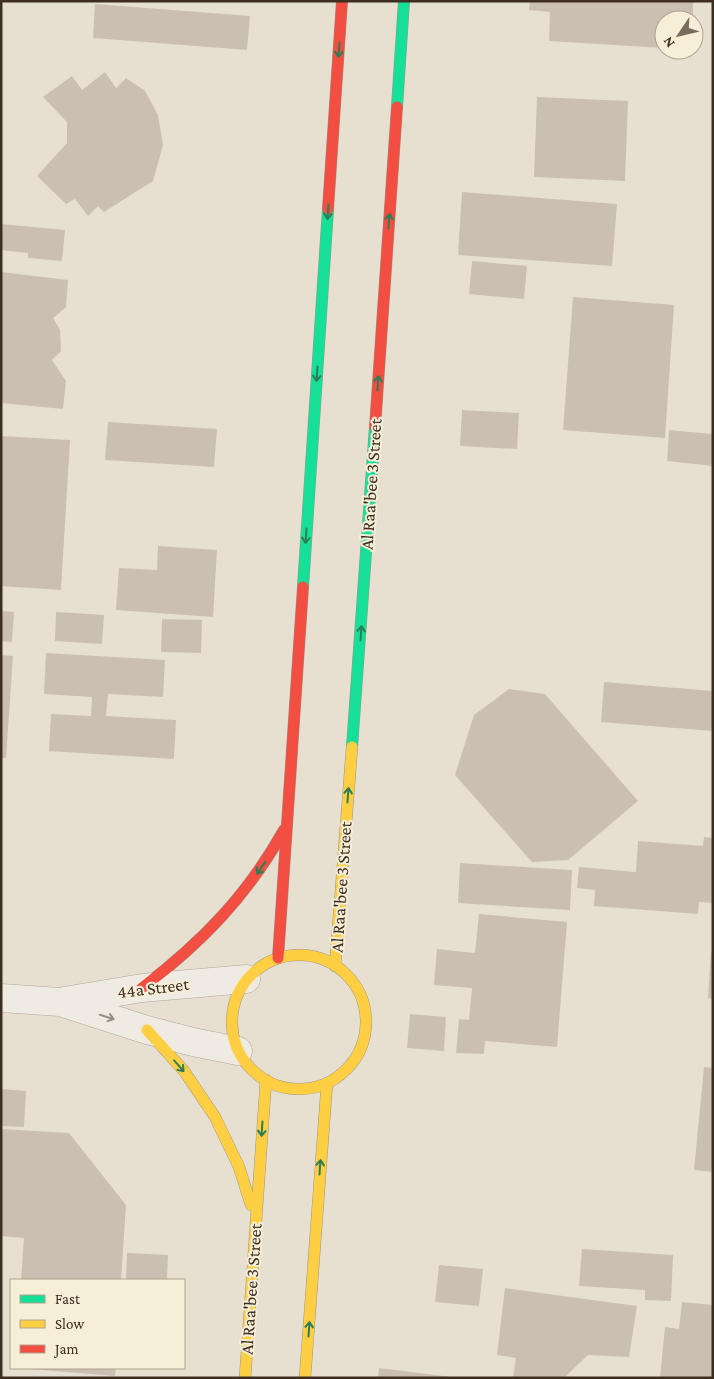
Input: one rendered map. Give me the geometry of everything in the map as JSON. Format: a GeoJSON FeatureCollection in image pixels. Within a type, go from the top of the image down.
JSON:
{"type":"FeatureCollection","features":[{"type":"Feature","properties":{"kind":"street"},"geometry":{"type":"LineString","coordinates":[[278,958],[342,1]]}},
{"type":"Feature","properties":{"kind":"street","name":"Al Raa'bee 3 Street"},"geometry":{"type":"LineString","coordinates":[[335,966],[360,650],[404,1]]}},
{"type":"Feature","properties":{"kind":"street"},"geometry":{"type":"LineString","coordinates":[[142,988],[171,966],[224,916],[268,858],[286,827]]}},
{"type":"Feature","properties":{"kind":"street"},"geometry":{"type":"LineString","coordinates":[[292,955],[308,955],[322,959],[335,966],[348,978],[358,992],[365,1009],[365,1027],[361,1044],[354,1060],[342,1073],[327,1083],[302,1089],[290,1088],[266,1080],[255,1072],[238,1051],[232,1022],[233,1006],[238,992],[256,970],[278,958],[292,955]]}},
{"type":"Feature","properties":{"kind":"street","name":"44a Street"},"geometry":{"type":"LineString","coordinates":[[1,998],[60,1002],[142,988],[246,980]]}},
{"type":"Feature","properties":{"kind":"street","name":"44a Street"},"geometry":{"type":"LineString","coordinates":[[60,1002],[147,1030],[238,1051]]}},
{"type":"Feature","properties":{"kind":"street"},"geometry":{"type":"LineString","coordinates":[[147,1030],[184,1071],[215,1117],[239,1167],[256,1221]]}},
{"type":"Feature","properties":{"kind":"street","name":"Al Raa'bee 3 Street"},"geometry":{"type":"LineString","coordinates":[[245,1378],[266,1080]]}},
{"type":"Feature","properties":{"kind":"street"},"geometry":{"type":"LineString","coordinates":[[305,1378],[327,1083]]}},
{"type":"Feature","properties":{"kind":"building"},"geometry":{"type":"Polygon","coordinates":[[[530,1],[693,1],[693,10],[654,10],[654,47],[549,41],[550,12],[529,10],[530,1]]]}},
{"type":"Feature","properties":{"kind":"building"},"geometry":{"type":"Polygon","coordinates":[[[95,4],[250,16],[247,50],[93,38],[95,4]]]}},
{"type":"Feature","properties":{"kind":"building"},"geometry":{"type":"Polygon","coordinates":[[[105,72],[116,88],[126,78],[145,91],[158,115],[163,145],[153,181],[104,212],[98,206],[88,216],[75,199],[66,204],[37,176],[67,143],[67,122],[43,97],[72,76],[82,90],[105,72]]]}},
{"type":"Feature","properties":{"kind":"building"},"geometry":{"type":"Polygon","coordinates":[[[537,97],[628,101],[625,181],[534,177],[537,97]]]}},
{"type":"Feature","properties":{"kind":"building"},"geometry":{"type":"Polygon","coordinates":[[[462,192],[617,204],[612,266],[458,255],[462,192]]]}},
{"type":"Feature","properties":{"kind":"building"},"geometry":{"type":"Polygon","coordinates":[[[1,224],[65,230],[62,261],[28,258],[28,253],[1,250],[1,224]]]}},
{"type":"Feature","properties":{"kind":"building"},"geometry":{"type":"Polygon","coordinates":[[[472,261],[527,266],[524,299],[469,294],[472,261]]]}},
{"type":"Feature","properties":{"kind":"building"},"geometry":{"type":"Polygon","coordinates":[[[1,272],[68,280],[66,307],[53,318],[60,330],[61,351],[52,360],[66,381],[63,409],[1,403],[1,272]]]}},
{"type":"Feature","properties":{"kind":"building"},"geometry":{"type":"Polygon","coordinates":[[[573,297],[674,305],[665,438],[563,430],[573,297]]]}},
{"type":"Feature","properties":{"kind":"building"},"geometry":{"type":"Polygon","coordinates":[[[462,410],[519,413],[517,449],[460,446],[462,410]]]}},
{"type":"Feature","properties":{"kind":"building"},"geometry":{"type":"Polygon","coordinates":[[[108,422],[217,429],[214,467],[105,460],[108,422]]]}},
{"type":"Feature","properties":{"kind":"building"},"geometry":{"type":"Polygon","coordinates":[[[669,430],[713,434],[713,466],[667,461],[669,430]]]}},
{"type":"Feature","properties":{"kind":"building"},"geometry":{"type":"Polygon","coordinates":[[[1,436],[70,440],[61,590],[1,586],[1,436]]]}},
{"type":"Feature","properties":{"kind":"building"},"geometry":{"type":"Polygon","coordinates":[[[158,546],[217,550],[213,617],[116,610],[119,568],[157,570],[158,546]]]}},
{"type":"Feature","properties":{"kind":"building"},"geometry":{"type":"Polygon","coordinates":[[[1,611],[14,612],[12,642],[1,641],[1,611]]]}},
{"type":"Feature","properties":{"kind":"building"},"geometry":{"type":"Polygon","coordinates":[[[56,612],[104,615],[102,644],[55,641],[56,612]]]}},
{"type":"Feature","properties":{"kind":"building"},"geometry":{"type":"Polygon","coordinates":[[[162,619],[202,620],[201,653],[161,652],[162,619]]]}},
{"type":"Feature","properties":{"kind":"building"},"geometry":{"type":"Polygon","coordinates":[[[46,653],[165,660],[163,697],[108,694],[106,716],[176,720],[174,759],[49,751],[51,714],[91,716],[92,697],[44,694],[46,653]]]}},
{"type":"Feature","properties":{"kind":"building"},"geometry":{"type":"Polygon","coordinates":[[[1,655],[13,656],[6,758],[1,758],[1,655]]]}},
{"type":"Feature","properties":{"kind":"building"},"geometry":{"type":"Polygon","coordinates":[[[604,682],[713,691],[713,731],[601,722],[604,682]]]}},
{"type":"Feature","properties":{"kind":"building"},"geometry":{"type":"Polygon","coordinates":[[[509,689],[545,694],[638,801],[568,860],[532,862],[455,775],[474,715],[509,689]]]}},
{"type":"Feature","properties":{"kind":"building"},"geometry":{"type":"Polygon","coordinates":[[[704,837],[713,838],[713,903],[699,902],[698,914],[594,906],[595,890],[577,888],[579,867],[636,872],[638,841],[703,846],[704,837]]]}},
{"type":"Feature","properties":{"kind":"building"},"geometry":{"type":"Polygon","coordinates":[[[460,863],[572,870],[570,910],[458,903],[460,863]]]}},
{"type":"Feature","properties":{"kind":"building"},"geometry":{"type":"Polygon","coordinates":[[[479,914],[567,922],[557,1047],[485,1041],[484,1054],[456,1053],[459,1019],[469,1020],[472,988],[434,985],[437,949],[475,953],[479,914]]]}},
{"type":"Feature","properties":{"kind":"building"},"geometry":{"type":"Polygon","coordinates":[[[711,952],[713,952],[713,999],[708,998],[711,952]]]}},
{"type":"Feature","properties":{"kind":"building"},"geometry":{"type":"Polygon","coordinates":[[[410,1014],[446,1017],[444,1051],[407,1048],[410,1014]]]}},
{"type":"Feature","properties":{"kind":"building"},"geometry":{"type":"Polygon","coordinates":[[[704,1067],[713,1068],[713,1172],[694,1170],[704,1067]]]}},
{"type":"Feature","properties":{"kind":"building"},"geometry":{"type":"Polygon","coordinates":[[[1,1089],[26,1091],[24,1127],[1,1126],[1,1089]]]}},
{"type":"Feature","properties":{"kind":"building"},"geometry":{"type":"Polygon","coordinates":[[[1,1129],[69,1133],[126,1205],[121,1279],[21,1279],[24,1238],[1,1236],[1,1129]]]}},
{"type":"Feature","properties":{"kind":"building"},"geometry":{"type":"Polygon","coordinates":[[[582,1249],[673,1255],[671,1301],[645,1300],[645,1290],[579,1286],[582,1249]]]}},
{"type":"Feature","properties":{"kind":"building"},"geometry":{"type":"Polygon","coordinates":[[[127,1253],[168,1255],[167,1279],[126,1279],[127,1253]]]}},
{"type":"Feature","properties":{"kind":"building"},"geometry":{"type":"Polygon","coordinates":[[[439,1265],[483,1269],[479,1306],[435,1302],[439,1265]]]}},
{"type":"Feature","properties":{"kind":"building"},"geometry":{"type":"Polygon","coordinates":[[[505,1288],[637,1306],[629,1357],[588,1355],[564,1378],[513,1378],[516,1358],[497,1355],[505,1288]]]}},
{"type":"Feature","properties":{"kind":"building"},"geometry":{"type":"Polygon","coordinates":[[[682,1302],[713,1305],[713,1378],[660,1378],[665,1327],[679,1329],[682,1302]]]}},
{"type":"Feature","properties":{"kind":"building"},"geometry":{"type":"Polygon","coordinates":[[[379,1368],[451,1377],[451,1378],[378,1378],[379,1368]]]}},
{"type":"Feature","properties":{"kind":"building"},"geometry":{"type":"Polygon","coordinates":[[[29,1369],[116,1369],[115,1376],[29,1369]]]}},
{"type":"Feature","properties":{"kind":"traffic: fast"},"geometry":{"type":"LineString","coordinates":[[397,107],[404,1]]}},
{"type":"Feature","properties":{"kind":"traffic: fast"},"geometry":{"type":"LineString","coordinates":[[303,587],[328,209]]}},
{"type":"Feature","properties":{"kind":"traffic: fast"},"geometry":{"type":"LineString","coordinates":[[352,747],[375,427]]}},
{"type":"Feature","properties":{"kind":"traffic: slow"},"geometry":{"type":"LineString","coordinates":[[335,966],[352,747]]}},
{"type":"Feature","properties":{"kind":"traffic: slow"},"geometry":{"type":"LineString","coordinates":[[299,955],[325,960],[346,975],[361,996],[366,1022],[361,1048],[346,1069],[325,1084],[299,1089],[273,1084],[252,1069],[237,1048],[232,1022],[237,996],[252,975],[273,960],[299,955]]}},
{"type":"Feature","properties":{"kind":"traffic: slow"},"geometry":{"type":"LineString","coordinates":[[147,1030],[184,1071],[215,1117],[239,1167],[251,1205]]}},
{"type":"Feature","properties":{"kind":"traffic: slow"},"geometry":{"type":"LineString","coordinates":[[245,1378],[266,1080]]}},
{"type":"Feature","properties":{"kind":"traffic: slow"},"geometry":{"type":"LineString","coordinates":[[305,1378],[327,1083]]}},
{"type":"Feature","properties":{"kind":"traffic: jam"},"geometry":{"type":"LineString","coordinates":[[328,209],[342,1]]}},
{"type":"Feature","properties":{"kind":"traffic: jam"},"geometry":{"type":"LineString","coordinates":[[375,427],[397,107]]}},
{"type":"Feature","properties":{"kind":"traffic: jam"},"geometry":{"type":"LineString","coordinates":[[278,958],[303,587]]}},
{"type":"Feature","properties":{"kind":"traffic: jam"},"geometry":{"type":"LineString","coordinates":[[142,988],[164,971],[222,916],[255,876],[284,830]]}}]}
